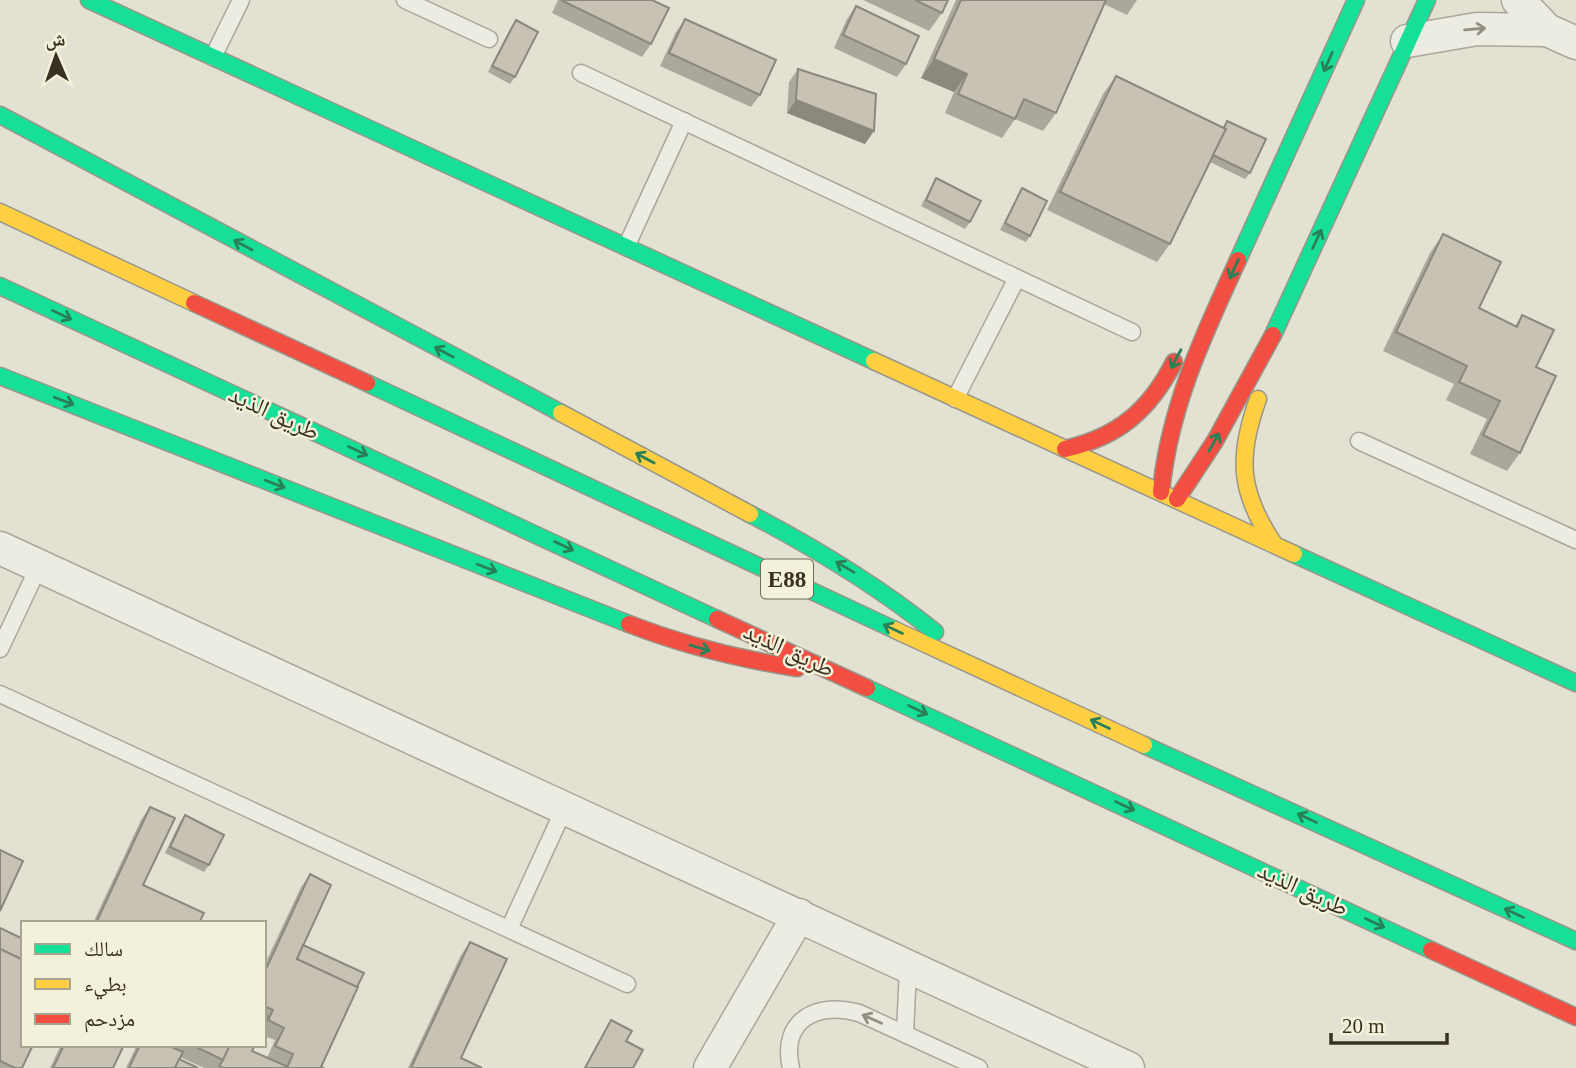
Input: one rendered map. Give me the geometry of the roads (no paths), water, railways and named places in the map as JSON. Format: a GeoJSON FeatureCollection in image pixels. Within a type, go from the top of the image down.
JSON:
{"type":"FeatureCollection","features":[{"type":"Feature","properties":{"kind":"main road"},"geometry":{"type":"LineString","coordinates":[[89,0],[1576,684]]}},
{"type":"Feature","properties":{"kind":"main road"},"geometry":{"type":"LineString","coordinates":[[1177,499],[1210,450],[1427,0]]}},
{"type":"Feature","properties":{"kind":"main road"},"geometry":{"type":"LineString","coordinates":[[1161,492],[1165,442],[1172,418],[1347,8]]}},
{"type":"Feature","properties":{"kind":"main road"},"geometry":{"type":"LineString","coordinates":[[0,114],[803,542],[894,599],[976,668]]}},
{"type":"Feature","properties":{"kind":"main road","name":"E88"},"geometry":{"type":"LineString","coordinates":[[0,212],[976,668],[1576,941]]}},
{"type":"Feature","properties":{"kind":"main road","name":"طريق الذيد"},"geometry":{"type":"LineString","coordinates":[[0,286],[1576,1017]]}},
{"type":"Feature","properties":{"kind":"main road"},"geometry":{"type":"LineString","coordinates":[[1066,449],[1108,437],[1144,411],[1156,396],[1183,345],[1222,306]]}},
{"type":"Feature","properties":{"kind":"main road"},"geometry":{"type":"LineString","coordinates":[[1266,333],[1275,358],[1246,427],[1242,468],[1252,508],[1274,544]]}},
{"type":"Feature","properties":{"kind":"main road"},"geometry":{"type":"LineString","coordinates":[[0,376],[663,637],[748,660],[834,671]]}},
{"type":"Feature","properties":{"kind":"street"},"geometry":{"type":"LineString","coordinates":[[1518,0],[1547,30],[1576,43]]}},
{"type":"Feature","properties":{"kind":"street"},"geometry":{"type":"LineString","coordinates":[[1408,41],[1476,29],[1547,30]]}},
{"type":"Feature","properties":{"kind":"street"},"geometry":{"type":"LineString","coordinates":[[0,548],[1128,1068]]}},
{"type":"Feature","properties":{"kind":"street"},"geometry":{"type":"LineString","coordinates":[[710,1068],[799,915]]}},
{"type":"Feature","properties":{"kind":"lane"},"geometry":{"type":"LineString","coordinates":[[213,57],[241,0]]}},
{"type":"Feature","properties":{"kind":"lane"},"geometry":{"type":"LineString","coordinates":[[405,0],[489,39]]}},
{"type":"Feature","properties":{"kind":"lane"},"geometry":{"type":"LineString","coordinates":[[581,74],[1132,332]]}},
{"type":"Feature","properties":{"kind":"lane"},"geometry":{"type":"LineString","coordinates":[[626,247],[684,121]]}},
{"type":"Feature","properties":{"kind":"lane"},"geometry":{"type":"LineString","coordinates":[[955,399],[1017,278]]}},
{"type":"Feature","properties":{"kind":"lane"},"geometry":{"type":"LineString","coordinates":[[1359,442],[1576,540]]}},
{"type":"Feature","properties":{"kind":"lane"},"geometry":{"type":"LineString","coordinates":[[0,649],[39,566]]}},
{"type":"Feature","properties":{"kind":"lane"},"geometry":{"type":"LineString","coordinates":[[0,694],[627,984]]}},
{"type":"Feature","properties":{"kind":"lane"},"geometry":{"type":"LineString","coordinates":[[509,929],[565,807]]}},
{"type":"Feature","properties":{"kind":"lane"},"geometry":{"type":"LineString","coordinates":[[905,1034],[908,967]]}},
{"type":"Feature","properties":{"kind":"lane"},"geometry":{"type":"LineString","coordinates":[[791,1068],[788,1048],[794,1031],[806,1017],[823,1008],[840,1008],[859,1013],[979,1068]]}}]}
